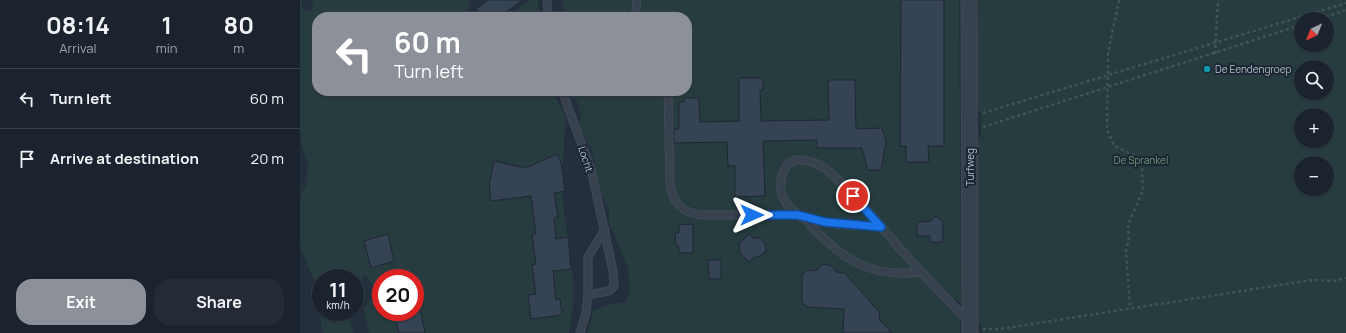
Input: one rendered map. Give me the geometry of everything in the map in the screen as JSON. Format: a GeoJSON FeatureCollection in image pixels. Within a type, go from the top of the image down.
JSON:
{"type":"FeatureCollection","features":[{"type":"Feature","properties":{"kind":"street","name":"Turfweg"},"geometry":{"type":"LineString","coordinates":[[969,0],[970,328]]}},
{"type":"Feature","properties":{"kind":"lane"},"geometry":{"type":"LineString","coordinates":[[547,0],[548,12]]}},
{"type":"Feature","properties":{"kind":"lane"},"geometry":{"type":"LineString","coordinates":[[636,12],[637,0]]}},
{"type":"Feature","properties":{"kind":"lane","name":"Locht"},"geometry":{"type":"LineString","coordinates":[[564,96],[591,169],[613,271],[614,286],[609,291],[588,295]]}},
{"type":"Feature","properties":{"kind":"lane"},"geometry":{"type":"LineString","coordinates":[[668,96],[670,184],[673,198],[681,209],[692,214],[702,215],[801,216],[825,222],[881,227]]}},
{"type":"Feature","properties":{"kind":"lane"},"geometry":{"type":"LineString","coordinates":[[921,272],[909,274],[884,272],[859,265],[837,251],[787,204],[782,196],[782,174],[786,166],[792,160],[800,159],[811,161],[826,169],[881,227],[921,272],[970,328]]}},
{"type":"Feature","properties":{"kind":"lane"},"geometry":{"type":"LineString","coordinates":[[580,333],[586,313],[588,295],[588,258],[605,229]]}},
{"type":"Feature","properties":{"kind":"path"},"geometry":{"type":"LineString","coordinates":[[1119,0],[1108,52],[1107,129],[1114,146],[1134,155],[1142,168],[1143,190],[1128,225],[1129,238],[1126,251],[1130,308]]}},
{"type":"Feature","properties":{"kind":"path"},"geometry":{"type":"LineString","coordinates":[[1215,54],[1214,44],[1218,0]]}},
{"type":"Feature","properties":{"kind":"path"},"geometry":{"type":"LineString","coordinates":[[970,124],[1108,76],[1346,3]]}},
{"type":"Feature","properties":{"kind":"path"},"geometry":{"type":"LineString","coordinates":[[1334,14],[1346,10]]}},
{"type":"Feature","properties":{"kind":"path"},"geometry":{"type":"LineString","coordinates":[[970,124],[1108,87],[1215,54],[1294,27]]}},
{"type":"Feature","properties":{"kind":"path"},"geometry":{"type":"LineString","coordinates":[[970,328],[1000,329],[1312,280],[1334,281],[1346,278]]}},
{"type":"Feature","properties":{"kind":"green space"},"geometry":{"type":"Polygon","coordinates":[[[300,0],[302,0],[301,8],[311,12],[314,0],[468,0],[471,6],[466,10],[469,12],[312,12],[312,96],[555,96],[566,116],[561,187],[574,285],[573,307],[569,333],[369,333],[364,309],[372,297],[372,321],[424,321],[424,269],[372,269],[372,285],[365,274],[364,276],[364,269],[312,269],[312,276],[300,246],[300,196],[306,185],[308,165],[300,137],[300,0]]]}},
{"type":"Feature","properties":{"kind":"green space"},"geometry":{"type":"Polygon","coordinates":[[[531,0],[538,0],[539,12],[513,12],[531,0]]]}},
{"type":"Feature","properties":{"kind":"green space"},"geometry":{"type":"Polygon","coordinates":[[[562,0],[959,0],[961,304],[954,298],[954,312],[960,319],[960,333],[587,333],[594,310],[612,304],[626,302],[630,292],[628,269],[609,222],[609,210],[600,190],[592,150],[579,126],[581,115],[574,96],[692,96],[692,12],[565,12],[562,0]]]}},
{"type":"Feature","properties":{"kind":"green space","name":"De Sprankel"},"geometry":{"type":"Polygon","coordinates":[[[976,0],[1346,0],[1346,333],[982,333],[982,326],[977,324],[977,162],[975,142],[981,136],[981,111],[977,111],[976,0]]]}},
{"type":"Feature","properties":{"kind":"green space"},"geometry":{"type":"Polygon","coordinates":[[[321,321],[351,321],[353,333],[322,333],[321,321]]]}},
{"type":"Feature","properties":{"kind":"building"},"geometry":{"type":"Polygon","coordinates":[[[488,0],[523,0],[506,12],[478,12],[476,9],[488,0]]]}},
{"type":"Feature","properties":{"kind":"building"},"geometry":{"type":"Polygon","coordinates":[[[901,0],[944,0],[944,146],[928,146],[929,162],[906,162],[906,146],[900,146],[901,0]]]}},
{"type":"Feature","properties":{"kind":"building"},"geometry":{"type":"Polygon","coordinates":[[[739,78],[763,78],[763,90],[760,90],[761,121],[829,120],[828,80],[855,80],[856,129],[882,128],[886,141],[881,170],[868,170],[862,148],[817,148],[817,140],[763,141],[765,196],[735,197],[735,166],[728,166],[727,142],[674,143],[674,129],[679,129],[679,102],[684,102],[684,98],[699,98],[700,122],[739,121],[739,78]]]}},
{"type":"Feature","properties":{"kind":"building"},"geometry":{"type":"Polygon","coordinates":[[[557,154],[561,163],[565,191],[554,193],[558,217],[554,218],[556,239],[568,237],[571,269],[553,271],[556,300],[560,299],[562,315],[531,319],[528,295],[536,294],[532,265],[536,264],[532,234],[536,234],[531,196],[491,201],[489,182],[494,161],[525,168],[557,154]]]}},
{"type":"Feature","properties":{"kind":"building"},"geometry":{"type":"Polygon","coordinates":[[[936,216],[943,222],[943,242],[930,242],[930,236],[917,236],[917,222],[931,221],[936,216]]]}},
{"type":"Feature","properties":{"kind":"building"},"geometry":{"type":"Polygon","coordinates":[[[693,224],[693,253],[679,253],[679,246],[676,246],[675,233],[679,233],[679,225],[693,224]]]}},
{"type":"Feature","properties":{"kind":"building"},"geometry":{"type":"Polygon","coordinates":[[[388,234],[394,261],[371,268],[364,241],[388,234]]]}},
{"type":"Feature","properties":{"kind":"building"},"geometry":{"type":"Polygon","coordinates":[[[749,234],[753,238],[759,238],[765,244],[766,251],[759,257],[754,257],[749,262],[740,253],[739,244],[749,234]]]}},
{"type":"Feature","properties":{"kind":"building"},"geometry":{"type":"Polygon","coordinates":[[[708,260],[721,260],[721,279],[709,279],[708,260]]]}},
{"type":"Feature","properties":{"kind":"building"},"geometry":{"type":"Polygon","coordinates":[[[822,264],[830,265],[837,272],[845,273],[880,313],[879,319],[892,333],[843,333],[844,309],[807,307],[802,302],[802,275],[807,270],[816,271],[822,264]]]}},
{"type":"Feature","properties":{"kind":"building"},"geometry":{"type":"Polygon","coordinates":[[[396,321],[422,321],[425,333],[399,333],[396,321]]]}},
{"type":"Feature","properties":{"kind":"place","name":"De Eendengroep"},"geometry":{"type":"Point","coordinates":[1207,69]}},
{"type":"Feature","properties":{"kind":"route"},"geometry":{"type":"LineString","coordinates":[[752,215],[798,215],[804,218],[825,222],[881,227],[853,196]]}}]}
